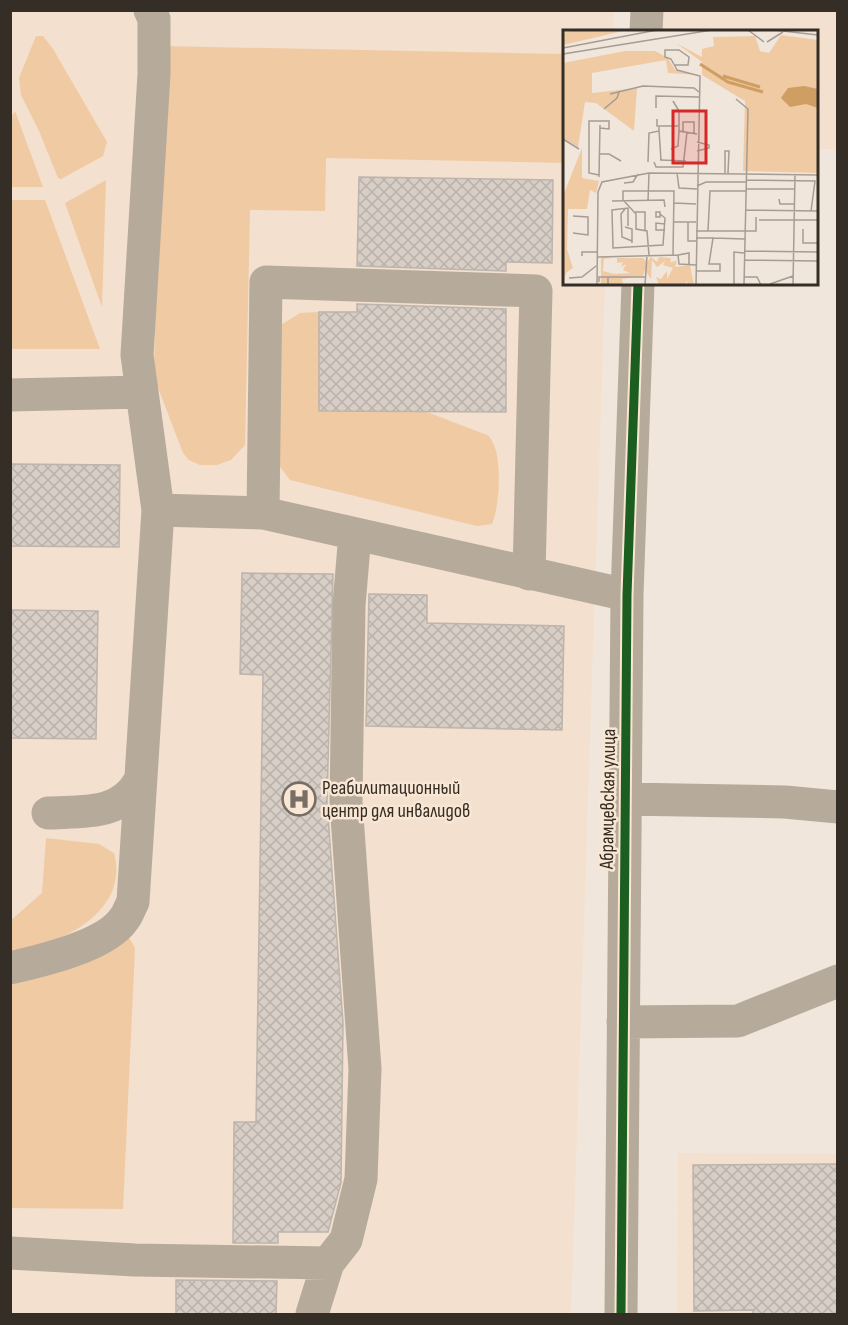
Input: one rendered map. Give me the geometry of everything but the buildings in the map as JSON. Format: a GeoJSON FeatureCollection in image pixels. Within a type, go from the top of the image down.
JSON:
{"type":"FeatureCollection","features":[{"type":"Feature","properties":{"kind":"street"},"geometry":{"type":"LineString","coordinates":[[10,968],[42,961],[94,942],[124,920],[133,902],[158,510],[137,355],[154,74],[154,19],[150,10]]}},
{"type":"Feature","properties":{"kind":"street"},"geometry":{"type":"LineString","coordinates":[[646,30],[647,10]]}},
{"type":"Feature","properties":{"kind":"street"},"geometry":{"type":"LineString","coordinates":[[262,513],[266,282],[536,291],[529,574]]}},
{"type":"Feature","properties":{"kind":"street","name":"Абрамцевская улица"},"geometry":{"type":"LineString","coordinates":[[621,1314],[627,595],[638,285]]}},
{"type":"Feature","properties":{"kind":"street"},"geometry":{"type":"LineString","coordinates":[[10,395],[142,392]]}},
{"type":"Feature","properties":{"kind":"street"},"geometry":{"type":"LineString","coordinates":[[158,510],[262,513],[627,595]]}},
{"type":"Feature","properties":{"kind":"street"},"geometry":{"type":"LineString","coordinates":[[312,1314],[328,1263],[346,1240],[361,1179],[365,1069],[346,802],[349,605],[356,534]]}},
{"type":"Feature","properties":{"kind":"street"},"geometry":{"type":"LineString","coordinates":[[48,813],[102,811],[124,800],[134,792],[139,782]]}},
{"type":"Feature","properties":{"kind":"street"},"geometry":{"type":"LineString","coordinates":[[626,799],[785,802],[837,807]]}},
{"type":"Feature","properties":{"kind":"street"},"geometry":{"type":"LineString","coordinates":[[102,811],[126,824],[137,837]]}},
{"type":"Feature","properties":{"kind":"street"},"geometry":{"type":"LineString","coordinates":[[623,1022],[738,1021],[837,981]]}},
{"type":"Feature","properties":{"kind":"street"},"geometry":{"type":"LineString","coordinates":[[10,1253],[45,1257],[135,1260],[328,1263]]}},
{"type":"Feature","properties":{"kind":"shaded area","name":"Реабилитационный центр для инвалидов"},"geometry":{"type":"Polygon","coordinates":[[[10,11],[614,11],[613,30],[563,30],[563,285],[605,285],[571,1314],[11,1314],[10,11]]]}},
{"type":"Feature","properties":{"kind":"shaded area"},"geometry":{"type":"Polygon","coordinates":[[[658,11],[837,11],[837,149],[818,149],[818,30],[658,30],[658,11]]]}},
{"type":"Feature","properties":{"kind":"shaded area"},"geometry":{"type":"Polygon","coordinates":[[[36,36],[43,36],[53,49],[107,142],[103,156],[61,179],[58,178],[21,95],[19,78],[36,36]]]}},
{"type":"Feature","properties":{"kind":"shaded area"},"geometry":{"type":"Polygon","coordinates":[[[160,46],[563,54],[563,163],[326,158],[325,211],[250,210],[245,445],[231,460],[217,465],[200,465],[189,460],[183,453],[154,377],[160,46]]]}},
{"type":"Feature","properties":{"kind":"shaded area"},"geometry":{"type":"Polygon","coordinates":[[[15,111],[43,187],[11,187],[11,117],[15,111]]]}},
{"type":"Feature","properties":{"kind":"shaded area"},"geometry":{"type":"Polygon","coordinates":[[[106,180],[102,307],[65,203],[106,180]]]}},
{"type":"Feature","properties":{"kind":"shaded area"},"geometry":{"type":"Polygon","coordinates":[[[11,200],[45,200],[100,349],[11,349],[11,200]]]}},
{"type":"Feature","properties":{"kind":"shaded area"},"geometry":{"type":"Polygon","coordinates":[[[319,312],[319,411],[427,412],[487,435],[496,451],[499,477],[497,504],[492,524],[477,526],[290,480],[275,460],[281,325],[300,313],[319,312]]]}},
{"type":"Feature","properties":{"kind":"shaded area"},"geometry":{"type":"Polygon","coordinates":[[[46,838],[99,844],[114,853],[116,874],[112,892],[101,909],[87,922],[69,933],[50,942],[11,951],[10,921],[42,893],[46,838]]]}},
{"type":"Feature","properties":{"kind":"shaded area"},"geometry":{"type":"Polygon","coordinates":[[[127,934],[135,948],[123,1209],[11,1208],[11,979],[127,934]]]}},
{"type":"Feature","properties":{"kind":"shaded area"},"geometry":{"type":"Polygon","coordinates":[[[678,1153],[837,1154],[837,1314],[677,1314],[678,1153]]]}},
{"type":"Feature","properties":{"kind":"cycle path"},"geometry":{"type":"LineString","coordinates":[[621,1314],[627,595],[638,285]]}},
{"type":"Feature","properties":{"kind":"place","name":"Реабилитационный центр для инвалидов"},"geometry":{"type":"Point","coordinates":[299,799]}}]}
